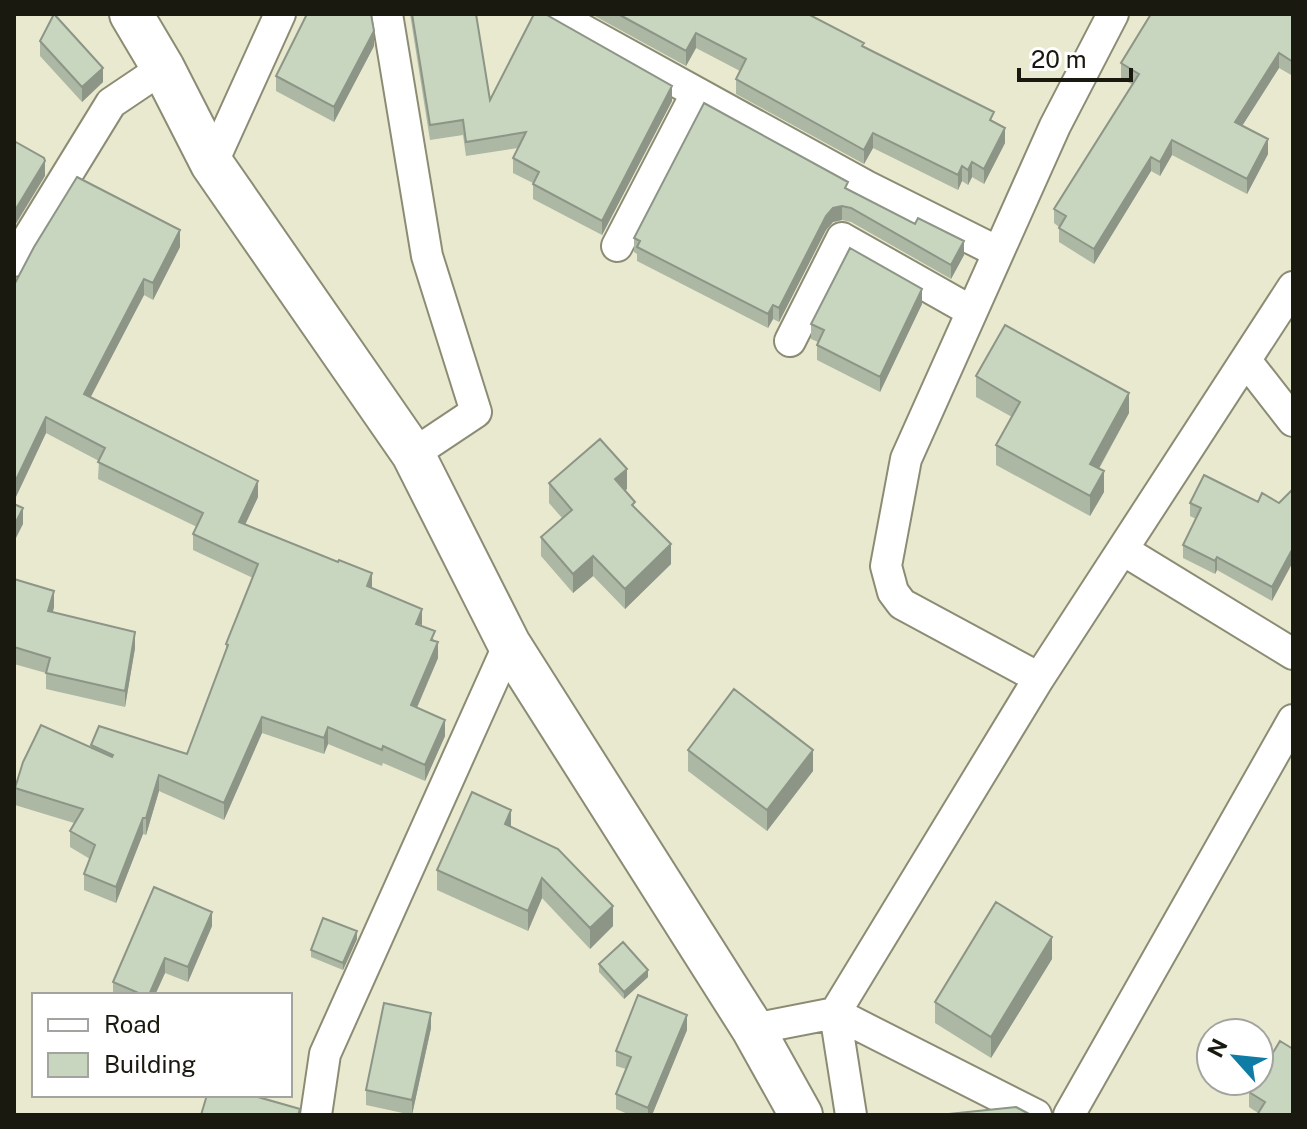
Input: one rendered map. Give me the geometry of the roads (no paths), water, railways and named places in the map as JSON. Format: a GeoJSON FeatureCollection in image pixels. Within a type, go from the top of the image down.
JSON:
{"type":"FeatureCollection","features":[{"type":"Feature","properties":{"kind":"street"},"geometry":{"type":"LineString","coordinates":[[131,14],[163,68],[212,164],[413,454],[509,644],[753,1029],[801,1115]]}},
{"type":"Feature","properties":{"kind":"street"},"geometry":{"type":"LineString","coordinates":[[212,164],[280,14]]}},
{"type":"Feature","properties":{"kind":"street"},"geometry":{"type":"LineString","coordinates":[[387,14],[427,256],[476,412],[413,454]]}},
{"type":"Feature","properties":{"kind":"street"},"geometry":{"type":"LineString","coordinates":[[554,14],[866,186],[998,252]]}},
{"type":"Feature","properties":{"kind":"street"},"geometry":{"type":"LineString","coordinates":[[1039,678],[902,604],[888,579],[888,553],[906,459],[1055,126],[1113,14]]}},
{"type":"Feature","properties":{"kind":"street"},"geometry":{"type":"LineString","coordinates":[[14,261],[111,103],[163,68]]}},
{"type":"Feature","properties":{"kind":"street"},"geometry":{"type":"LineString","coordinates":[[617,246],[696,94]]}},
{"type":"Feature","properties":{"kind":"street"},"geometry":{"type":"LineString","coordinates":[[790,341],[842,238],[971,311]]}},
{"type":"Feature","properties":{"kind":"street"},"geometry":{"type":"LineString","coordinates":[[851,1115],[835,1013],[1039,678],[1293,287]]}},
{"type":"Feature","properties":{"kind":"street"},"geometry":{"type":"LineString","coordinates":[[1247,362],[1293,421]]}},
{"type":"Feature","properties":{"kind":"street"},"geometry":{"type":"LineString","coordinates":[[1123,550],[1293,654]]}},
{"type":"Feature","properties":{"kind":"street"},"geometry":{"type":"LineString","coordinates":[[316,1115],[325,1054],[509,644]]}},
{"type":"Feature","properties":{"kind":"street"},"geometry":{"type":"LineString","coordinates":[[1069,1115],[1293,720]]}},
{"type":"Feature","properties":{"kind":"street"},"geometry":{"type":"LineString","coordinates":[[753,1029],[835,1013],[1036,1115]]}}]}
